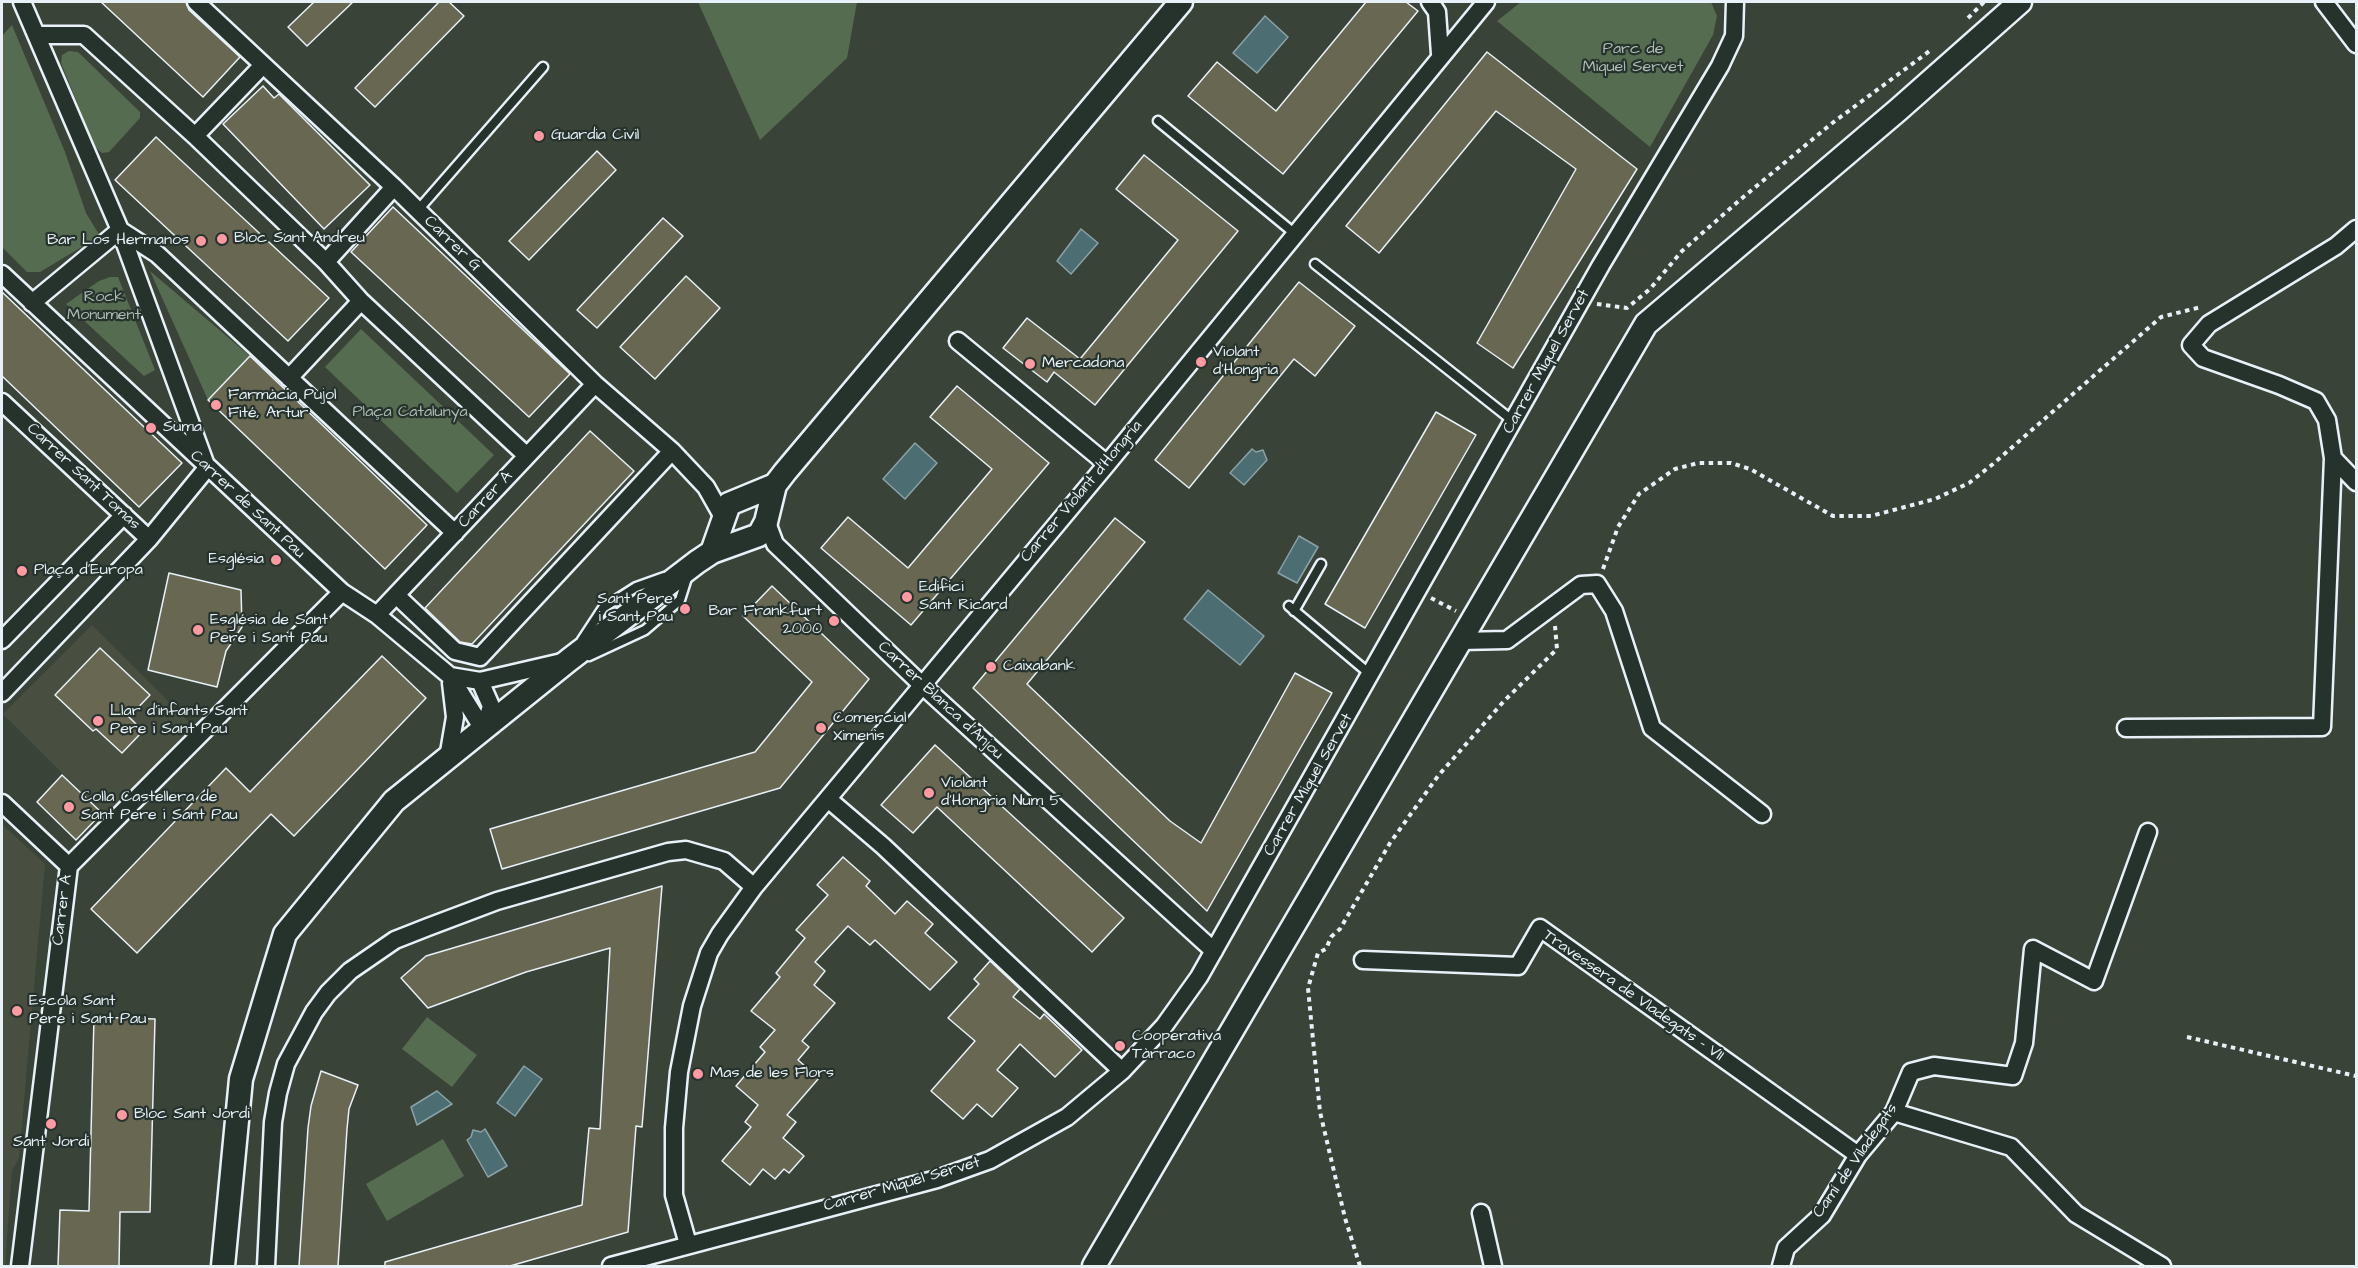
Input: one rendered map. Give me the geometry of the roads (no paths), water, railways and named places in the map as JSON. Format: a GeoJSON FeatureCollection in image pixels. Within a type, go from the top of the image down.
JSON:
{"type":"FeatureCollection","features":[{"type":"Feature","properties":{"kind":"street"},"geometry":{"type":"LineString","coordinates":[[22,2],[120,230],[207,468]]}},
{"type":"Feature","properties":{"kind":"street","name":"Carrer G"},"geometry":{"type":"LineString","coordinates":[[196,2],[394,187],[595,384],[672,451],[706,488],[732,509]]}},
{"type":"Feature","properties":{"kind":"street"},"geometry":{"type":"LineString","coordinates":[[712,552],[732,509],[775,485],[1182,2]]}},
{"type":"Feature","properties":{"kind":"street"},"geometry":{"type":"LineString","coordinates":[[1430,2],[1437,12],[1440,54]]}},
{"type":"Feature","properties":{"kind":"street","name":"Carrer Violant d'Hongria"},"geometry":{"type":"LineString","coordinates":[[688,1244],[674,1195],[674,1128],[681,1055],[692,1006],[710,953],[720,934],[754,887],[1107,464],[1440,54],[1486,2]]}},
{"type":"Feature","properties":{"kind":"street","name":"Carrer Miquel Servet"},"geometry":{"type":"LineString","coordinates":[[611,1266],[937,1179],[990,1160],[1066,1117],[1122,1071],[1164,1026],[1200,977],[1581,300],[1720,66],[1734,36],[1735,2]]}},
{"type":"Feature","properties":{"kind":"street"},"geometry":{"type":"LineString","coordinates":[[1094,1266],[1646,324],[1898,110],[2020,2]]}},
{"type":"Feature","properties":{"kind":"street"},"geometry":{"type":"LineString","coordinates":[[2324,2],[2356,44]]}},
{"type":"Feature","properties":{"kind":"street"},"geometry":{"type":"LineString","coordinates":[[38,35],[84,36],[195,136],[326,262],[362,301],[528,456]]}},
{"type":"Feature","properties":{"kind":"street"},"geometry":{"type":"LineString","coordinates":[[195,136],[263,65]]}},
{"type":"Feature","properties":{"kind":"street"},"geometry":{"type":"LineString","coordinates":[[326,262],[394,187]]}},
{"type":"Feature","properties":{"kind":"street"},"geometry":{"type":"LineString","coordinates":[[2126,728],[2322,727],[2333,458],[2327,420],[2316,402],[2279,385],[2203,358],[2191,345],[2209,324],[2336,246],[2356,229]]}},
{"type":"Feature","properties":{"kind":"street"},"geometry":{"type":"LineString","coordinates":[[32,303],[120,230]]}},
{"type":"Feature","properties":{"kind":"street"},"geometry":{"type":"LineString","coordinates":[[120,230],[157,254],[455,533]]}},
{"type":"Feature","properties":{"kind":"street","name":"Carrer de Sant Pau"},"geometry":{"type":"LineString","coordinates":[[2,274],[342,592],[376,615],[450,676],[478,721],[485,728]]}},
{"type":"Feature","properties":{"kind":"street"},"geometry":{"type":"LineString","coordinates":[[289,378],[362,301]]}},
{"type":"Feature","properties":{"kind":"street"},"geometry":{"type":"LineString","coordinates":[[958,341],[1107,464]]}},
{"type":"Feature","properties":{"kind":"street","name":"Carrer A"},"geometry":{"type":"LineString","coordinates":[[376,615],[595,384]]}},
{"type":"Feature","properties":{"kind":"street","name":"Carrer Sant Tomas"},"geometry":{"type":"LineString","coordinates":[[2,402],[149,539],[207,468]]}},
{"type":"Feature","properties":{"kind":"street"},"geometry":{"type":"LineString","coordinates":[[396,595],[455,651],[480,657],[672,451]]}},
{"type":"Feature","properties":{"kind":"street"},"geometry":{"type":"LineString","coordinates":[[2333,458],[2356,482]]}},
{"type":"Feature","properties":{"kind":"street"},"geometry":{"type":"LineString","coordinates":[[223,1266],[242,1078],[285,934],[394,801],[561,666],[690,568],[712,552],[749,539],[764,529],[775,485]]}},
{"type":"Feature","properties":{"kind":"street"},"geometry":{"type":"LineString","coordinates":[[732,509],[759,502],[766,518]]}},
{"type":"Feature","properties":{"kind":"street"},"geometry":{"type":"LineString","coordinates":[[732,509],[732,536],[749,539]]}},
{"type":"Feature","properties":{"kind":"street"},"geometry":{"type":"LineString","coordinates":[[2,640],[124,515]]}},
{"type":"Feature","properties":{"kind":"street","name":"Carrer Blanca d'Anjou"},"geometry":{"type":"LineString","coordinates":[[766,518],[776,544],[922,685],[1214,951]]}},
{"type":"Feature","properties":{"kind":"street"},"geometry":{"type":"LineString","coordinates":[[2,693],[149,539]]}},
{"type":"Feature","properties":{"kind":"street","name":"Carrer Blanca d'Anjou"},"geometry":{"type":"LineString","coordinates":[[749,539],[776,544]]}},
{"type":"Feature","properties":{"kind":"street"},"geometry":{"type":"LineString","coordinates":[[1460,641],[1507,640],[1581,585],[1597,584],[1614,611],[1652,728],[1762,814]]}},
{"type":"Feature","properties":{"kind":"street","name":"Carrer A"},"geometry":{"type":"LineString","coordinates":[[21,1266],[69,866],[342,592]]}},
{"type":"Feature","properties":{"kind":"street"},"geometry":{"type":"LineString","coordinates":[[448,758],[455,717],[450,676],[480,681],[561,666]]}},
{"type":"Feature","properties":{"kind":"street"},"geometry":{"type":"LineString","coordinates":[[480,681],[491,706],[485,728]]}},
{"type":"Feature","properties":{"kind":"street"},"geometry":{"type":"LineString","coordinates":[[828,799],[883,846],[1122,1071]]}},
{"type":"Feature","properties":{"kind":"street"},"geometry":{"type":"LineString","coordinates":[[2,803],[69,866]]}},
{"type":"Feature","properties":{"kind":"street","name":"Camí de Viladegats"},"geometry":{"type":"LineString","coordinates":[[1780,1266],[1786,1248],[1822,1215],[1858,1155],[1894,1112],[1911,1072],[1934,1065],[2013,1076],[2024,1043],[2033,950],[2094,981],[2148,832]]}},
{"type":"Feature","properties":{"kind":"street"},"geometry":{"type":"LineString","coordinates":[[266,1266],[273,1122],[286,1064],[314,1012],[328,993],[351,971],[394,940],[438,923],[497,901],[668,852],[686,850],[724,861],[754,887]]}},
{"type":"Feature","properties":{"kind":"street","name":"Travessera de Vladegats - VII"},"geometry":{"type":"LineString","coordinates":[[1363,960],[1518,966],[1540,928],[1858,1155]]}},
{"type":"Feature","properties":{"kind":"street"},"geometry":{"type":"LineString","coordinates":[[1894,1112],[2011,1147],[2076,1214],[2162,1266]]}},
{"type":"Feature","properties":{"kind":"street"},"geometry":{"type":"LineString","coordinates":[[1481,1213],[1493,1266]]}},
{"type":"Feature","properties":{"kind":"lane"},"geometry":{"type":"LineString","coordinates":[[418,210],[543,67]]}},
{"type":"Feature","properties":{"kind":"lane"},"geometry":{"type":"LineString","coordinates":[[1158,121],[1294,233]]}},
{"type":"Feature","properties":{"kind":"lane"},"geometry":{"type":"LineString","coordinates":[[1315,264],[1513,422]]}},
{"type":"Feature","properties":{"kind":"lane"},"geometry":{"type":"LineString","coordinates":[[1321,564],[1292,609],[1371,675]]}},
{"type":"Feature","properties":{"kind":"water"},"geometry":{"type":"Polygon","coordinates":[[[1265,16],[1288,37],[1257,73],[1233,53],[1265,16]]]}},
{"type":"Feature","properties":{"kind":"water"},"geometry":{"type":"Polygon","coordinates":[[[1081,229],[1098,243],[1071,274],[1057,261],[1081,229]]]}},
{"type":"Feature","properties":{"kind":"water"},"geometry":{"type":"Polygon","coordinates":[[[915,443],[937,463],[905,499],[883,479],[915,443]]]}},
{"type":"Feature","properties":{"kind":"water"},"geometry":{"type":"Polygon","coordinates":[[[1252,449],[1256,452],[1263,450],[1267,460],[1244,485],[1230,473],[1252,449]]]}},
{"type":"Feature","properties":{"kind":"water"},"geometry":{"type":"Polygon","coordinates":[[[1299,536],[1318,547],[1297,583],[1278,573],[1299,536]]]}},
{"type":"Feature","properties":{"kind":"water"},"geometry":{"type":"Polygon","coordinates":[[[1208,590],[1264,636],[1240,665],[1184,619],[1208,590]]]}},
{"type":"Feature","properties":{"kind":"water"},"geometry":{"type":"Polygon","coordinates":[[[524,1066],[542,1079],[515,1116],[497,1103],[524,1066]]]}},
{"type":"Feature","properties":{"kind":"water"},"geometry":{"type":"Polygon","coordinates":[[[437,1091],[452,1104],[417,1125],[411,1107],[437,1091]]]}},
{"type":"Feature","properties":{"kind":"water"},"geometry":{"type":"Polygon","coordinates":[[[485,1129],[507,1166],[488,1177],[467,1140],[471,1137],[473,1130],[481,1132],[485,1129]]]}},
{"type":"Feature","properties":{"kind":"place","name":"Guardia Civil"},"geometry":{"type":"Point","coordinates":[539,136]}},
{"type":"Feature","properties":{"kind":"place","name":"Bloc Sant Andreu"},"geometry":{"type":"Point","coordinates":[222,239]}},
{"type":"Feature","properties":{"kind":"place","name":"Bar Los Hermanos"},"geometry":{"type":"Point","coordinates":[201,241]}},
{"type":"Feature","properties":{"kind":"place","name":"Violant d'Hongria"},"geometry":{"type":"Point","coordinates":[1201,362]}},
{"type":"Feature","properties":{"kind":"place","name":"Mercadona"},"geometry":{"type":"Point","coordinates":[1030,364]}},
{"type":"Feature","properties":{"kind":"place","name":"Farmàcia Pujol Fité, Artur"},"geometry":{"type":"Point","coordinates":[216,405]}},
{"type":"Feature","properties":{"kind":"place","name":"Suma"},"geometry":{"type":"Point","coordinates":[151,428]}},
{"type":"Feature","properties":{"kind":"place","name":"Església"},"geometry":{"type":"Point","coordinates":[276,560]}},
{"type":"Feature","properties":{"kind":"place","name":"Plaça d'Europa"},"geometry":{"type":"Point","coordinates":[22,571]}},
{"type":"Feature","properties":{"kind":"place","name":"Edifici Sant Ricard"},"geometry":{"type":"Point","coordinates":[907,597]}},
{"type":"Feature","properties":{"kind":"place","name":"Sant Pere i Sant Pau"},"geometry":{"type":"Point","coordinates":[685,609]}},
{"type":"Feature","properties":{"kind":"place","name":"Bar Frankfurt 2000"},"geometry":{"type":"Point","coordinates":[834,621]}},
{"type":"Feature","properties":{"kind":"place","name":"Església de Sant Pere i Sant Pau"},"geometry":{"type":"Point","coordinates":[198,630]}},
{"type":"Feature","properties":{"kind":"place","name":"Caixabank"},"geometry":{"type":"Point","coordinates":[991,667]}},
{"type":"Feature","properties":{"kind":"place","name":"Llar d'infants Sant Pere i Sant Pau"},"geometry":{"type":"Point","coordinates":[98,721]}},
{"type":"Feature","properties":{"kind":"place","name":"Comercial Ximenis"},"geometry":{"type":"Point","coordinates":[821,728]}},
{"type":"Feature","properties":{"kind":"place","name":"Violant d'Hongria Num 5"},"geometry":{"type":"Point","coordinates":[929,793]}},
{"type":"Feature","properties":{"kind":"place","name":"Colla Castellera de Sant Pere i Sant Pau"},"geometry":{"type":"Point","coordinates":[69,807]}},
{"type":"Feature","properties":{"kind":"place","name":"Escola Sant Pere i Sant Pau"},"geometry":{"type":"Point","coordinates":[17,1011]}},
{"type":"Feature","properties":{"kind":"place","name":"Cooperativa Tàrraco"},"geometry":{"type":"Point","coordinates":[1120,1046]}},
{"type":"Feature","properties":{"kind":"place","name":"Mas de les Flors"},"geometry":{"type":"Point","coordinates":[698,1074]}},
{"type":"Feature","properties":{"kind":"place","name":"Bloc Sant Jordi"},"geometry":{"type":"Point","coordinates":[122,1115]}},
{"type":"Feature","properties":{"kind":"place","name":"Sant Jordi"},"geometry":{"type":"Point","coordinates":[51,1124]}},
{"type":"Feature","properties":{"kind":"park label","name":"Parc de Miquel Servet"},"geometry":{"type":"Point","coordinates":[1633,59]}},
{"type":"Feature","properties":{"kind":"park label","name":"Rock Monument"},"geometry":{"type":"Point","coordinates":[104,307]}},
{"type":"Feature","properties":{"kind":"park label","name":"Plaça Catalunya"},"geometry":{"type":"Point","coordinates":[410,413]}}]}
